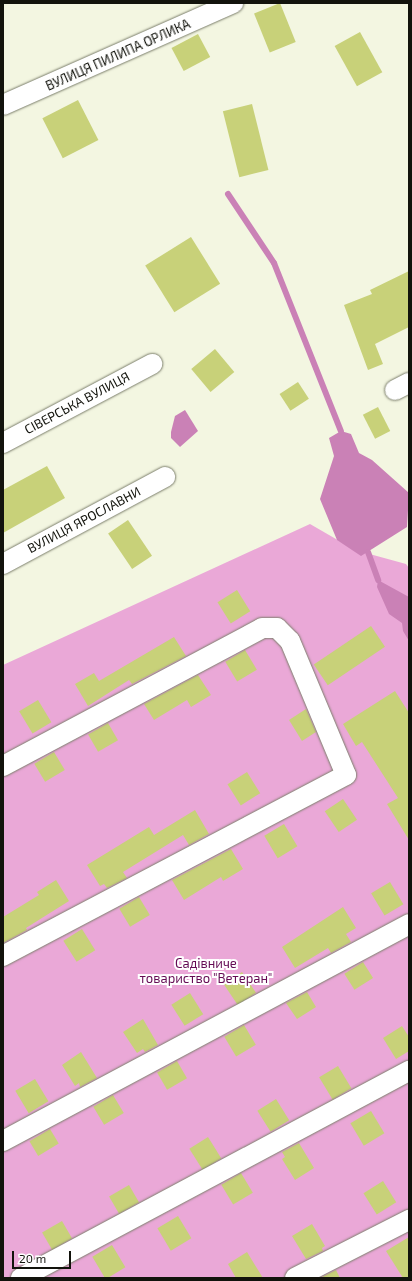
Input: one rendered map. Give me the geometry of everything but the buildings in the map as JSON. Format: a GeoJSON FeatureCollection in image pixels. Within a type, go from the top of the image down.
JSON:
{"type":"FeatureCollection","features":[{"type":"Feature","properties":{"kind":"street","name":"ВУЛИЦЯ ПИЛИПА ОРЛИКА"},"geometry":{"type":"LineString","coordinates":[[3,105],[232,3]]}},
{"type":"Feature","properties":{"kind":"street","name":"СІВЕРСЬКА ВУЛИЦЯ"},"geometry":{"type":"LineString","coordinates":[[3,443],[152,364]]}},
{"type":"Feature","properties":{"kind":"street","name":"ВУЛИЦЯ ЯРОСЛАВНИ"},"geometry":{"type":"LineString","coordinates":[[3,564],[166,477]]}},
{"type":"Feature","properties":{"kind":"street"},"geometry":{"type":"LineString","coordinates":[[3,766],[262,628],[277,628],[290,640],[346,775],[3,956]]}},
{"type":"Feature","properties":{"kind":"street"},"geometry":{"type":"LineString","coordinates":[[3,1141],[409,924]]}},
{"type":"Feature","properties":{"kind":"street"},"geometry":{"type":"LineString","coordinates":[[21,1278],[409,1071]]}},
{"type":"Feature","properties":{"kind":"street"},"geometry":{"type":"LineString","coordinates":[[295,1278],[409,1220]]}},
{"type":"Feature","properties":{"kind":"green space","name":"Садівниче товариство \"Ветеран\""},"geometry":{"type":"Polygon","coordinates":[[[310,524],[355,550],[406,564],[409,568],[409,1278],[3,1278],[3,665],[310,524]]]}},
{"type":"Feature","properties":{"kind":"shaded area"},"geometry":{"type":"Polygon","coordinates":[[[185,410],[198,431],[180,447],[171,438],[171,432],[175,416],[185,410]]]}},
{"type":"Feature","properties":{"kind":"shaded area"},"geometry":{"type":"Polygon","coordinates":[[[341,431],[351,434],[359,453],[372,460],[409,493],[407,527],[361,556],[337,540],[320,499],[334,456],[329,438],[341,431]]]}},
{"type":"Feature","properties":{"kind":"shaded area"},"geometry":{"type":"Polygon","coordinates":[[[378,580],[409,597],[409,641],[403,631],[402,623],[389,614],[377,587],[378,580]]]}},
{"type":"Feature","properties":{"kind":"waterway"},"geometry":{"type":"LineString","coordinates":[[228,194],[274,263],[341,431]]}},
{"type":"Feature","properties":{"kind":"waterway"},"geometry":{"type":"LineString","coordinates":[[368,552],[378,580]]}}]}
